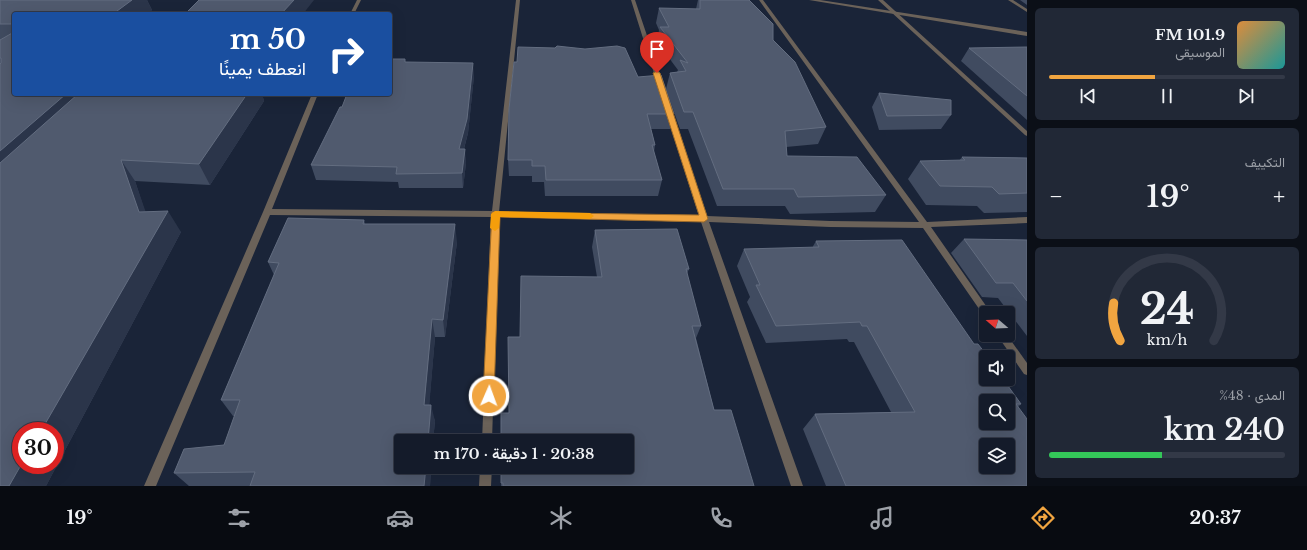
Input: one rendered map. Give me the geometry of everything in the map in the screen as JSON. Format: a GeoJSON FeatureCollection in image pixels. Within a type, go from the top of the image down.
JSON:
{"type":"FeatureCollection","features":[{"type":"Feature","properties":{"kind":"street"},"geometry":{"type":"LineString","coordinates":[[353,12],[359,0]]}},
{"type":"Feature","properties":{"kind":"street"},"geometry":{"type":"LineString","coordinates":[[487,434],[495,214],[518,0]]}},
{"type":"Feature","properties":{"kind":"street"},"geometry":{"type":"LineString","coordinates":[[633,0],[662,90]]}},
{"type":"Feature","properties":{"kind":"street"},"geometry":{"type":"LineString","coordinates":[[761,0],[925,224],[982,306]]}},
{"type":"Feature","properties":{"kind":"street"},"geometry":{"type":"LineString","coordinates":[[812,0],[1027,34]]}},
{"type":"Feature","properties":{"kind":"street"},"geometry":{"type":"LineString","coordinates":[[880,0],[1027,134]]}},
{"type":"Feature","properties":{"kind":"street"},"geometry":{"type":"LineString","coordinates":[[1010,0],[1027,12]]}},
{"type":"Feature","properties":{"kind":"street"},"geometry":{"type":"LineString","coordinates":[[150,486],[267,212],[314,96]]}},
{"type":"Feature","properties":{"kind":"street"},"geometry":{"type":"LineString","coordinates":[[667,106],[704,219],[797,486]]}},
{"type":"Feature","properties":{"kind":"street"},"geometry":{"type":"LineString","coordinates":[[267,212],[495,214],[704,219],[830,224],[925,224],[1027,220]]}},
{"type":"Feature","properties":{"kind":"street"},"geometry":{"type":"LineString","coordinates":[[1007,342],[1027,371]]}},
{"type":"Feature","properties":{"kind":"street"},"geometry":{"type":"LineString","coordinates":[[485,486],[486,474]]}},
{"type":"Feature","properties":{"kind":"building"},"geometry":{"type":"Polygon","coordinates":[[[0,0],[132,0],[116,12],[12,12],[12,24],[0,24],[0,0]]]}},
{"type":"Feature","properties":{"kind":"building"},"geometry":{"type":"Polygon","coordinates":[[[199,0],[294,0],[283,12],[187,12],[199,0]]]}},
{"type":"Feature","properties":{"kind":"building"},"geometry":{"type":"Polygon","coordinates":[[[700,0],[749,0],[773,24],[773,40],[795,62],[826,127],[785,131],[787,156],[857,157],[886,195],[798,197],[794,189],[723,189],[693,112],[684,112],[670,73],[686,71],[680,60],[688,63],[660,27],[669,27],[659,8],[700,9],[700,0]]]}},
{"type":"Feature","properties":{"kind":"building"},"geometry":{"type":"Polygon","coordinates":[[[12,33],[12,96],[64,96],[0,151],[1,58],[0,40],[12,33]]]}},
{"type":"Feature","properties":{"kind":"building"},"geometry":{"type":"Polygon","coordinates":[[[557,46],[585,49],[617,46],[625,48],[638,77],[661,75],[674,114],[647,114],[655,145],[652,145],[662,180],[546,180],[545,166],[532,166],[532,160],[508,160],[509,109],[514,62],[517,62],[518,47],[555,48],[557,46]]]}},
{"type":"Feature","properties":{"kind":"building"},"geometry":{"type":"Polygon","coordinates":[[[1027,47],[1027,96],[969,48],[1027,47]]]}},
{"type":"Feature","properties":{"kind":"building"},"geometry":{"type":"Polygon","coordinates":[[[392,59],[405,59],[405,62],[473,63],[467,119],[459,149],[465,149],[462,173],[396,174],[397,167],[311,165],[340,107],[342,107],[346,96],[392,96],[392,59]]]}},
{"type":"Feature","properties":{"kind":"building"},"geometry":{"type":"Polygon","coordinates":[[[879,93],[951,100],[951,115],[887,116],[879,93]]]}},
{"type":"Feature","properties":{"kind":"building"},"geometry":{"type":"Polygon","coordinates":[[[76,96],[246,96],[199,164],[121,160],[139,212],[168,211],[46,422],[12,422],[12,474],[16,474],[9,486],[0,486],[0,163],[76,96]]]}},
{"type":"Feature","properties":{"kind":"building"},"geometry":{"type":"Polygon","coordinates":[[[962,157],[1027,158],[1027,193],[999,194],[992,187],[940,186],[920,161],[965,160],[962,157]]]}},
{"type":"Feature","properties":{"kind":"building"},"geometry":{"type":"Polygon","coordinates":[[[288,218],[364,220],[363,224],[455,224],[443,320],[432,319],[424,405],[431,405],[429,434],[394,434],[394,474],[425,474],[424,486],[250,486],[255,472],[174,473],[184,449],[224,445],[240,400],[221,400],[279,263],[268,262],[288,218]]]}},
{"type":"Feature","properties":{"kind":"building"},"geometry":{"type":"Polygon","coordinates":[[[677,229],[689,269],[686,269],[701,326],[692,326],[714,410],[731,410],[754,486],[503,486],[503,483],[501,483],[501,474],[634,474],[634,434],[501,434],[501,413],[509,413],[508,337],[520,337],[521,276],[602,277],[595,230],[677,229]]]}},
{"type":"Feature","properties":{"kind":"building"},"geometry":{"type":"Polygon","coordinates":[[[964,239],[1027,240],[1027,301],[1013,283],[996,283],[964,239]]]}},
{"type":"Feature","properties":{"kind":"building"},"geometry":{"type":"Polygon","coordinates":[[[902,240],[974,344],[978,344],[983,350],[979,350],[979,386],[1008,386],[1014,394],[979,394],[979,430],[1015,430],[1015,396],[1021,404],[1016,404],[1027,419],[1027,486],[846,486],[815,414],[915,412],[867,326],[862,326],[860,322],[776,326],[756,285],[760,285],[744,249],[819,247],[816,241],[902,240]]]}},
{"type":"Feature","properties":{"kind":"slow traffic"},"geometry":{"type":"LineString","coordinates":[[495,228],[495,214],[590,216]]}},
{"type":"Feature","properties":{"kind":"route"},"geometry":{"type":"LineString","coordinates":[[489,396],[495,214],[704,219],[657,73]]}}]}
